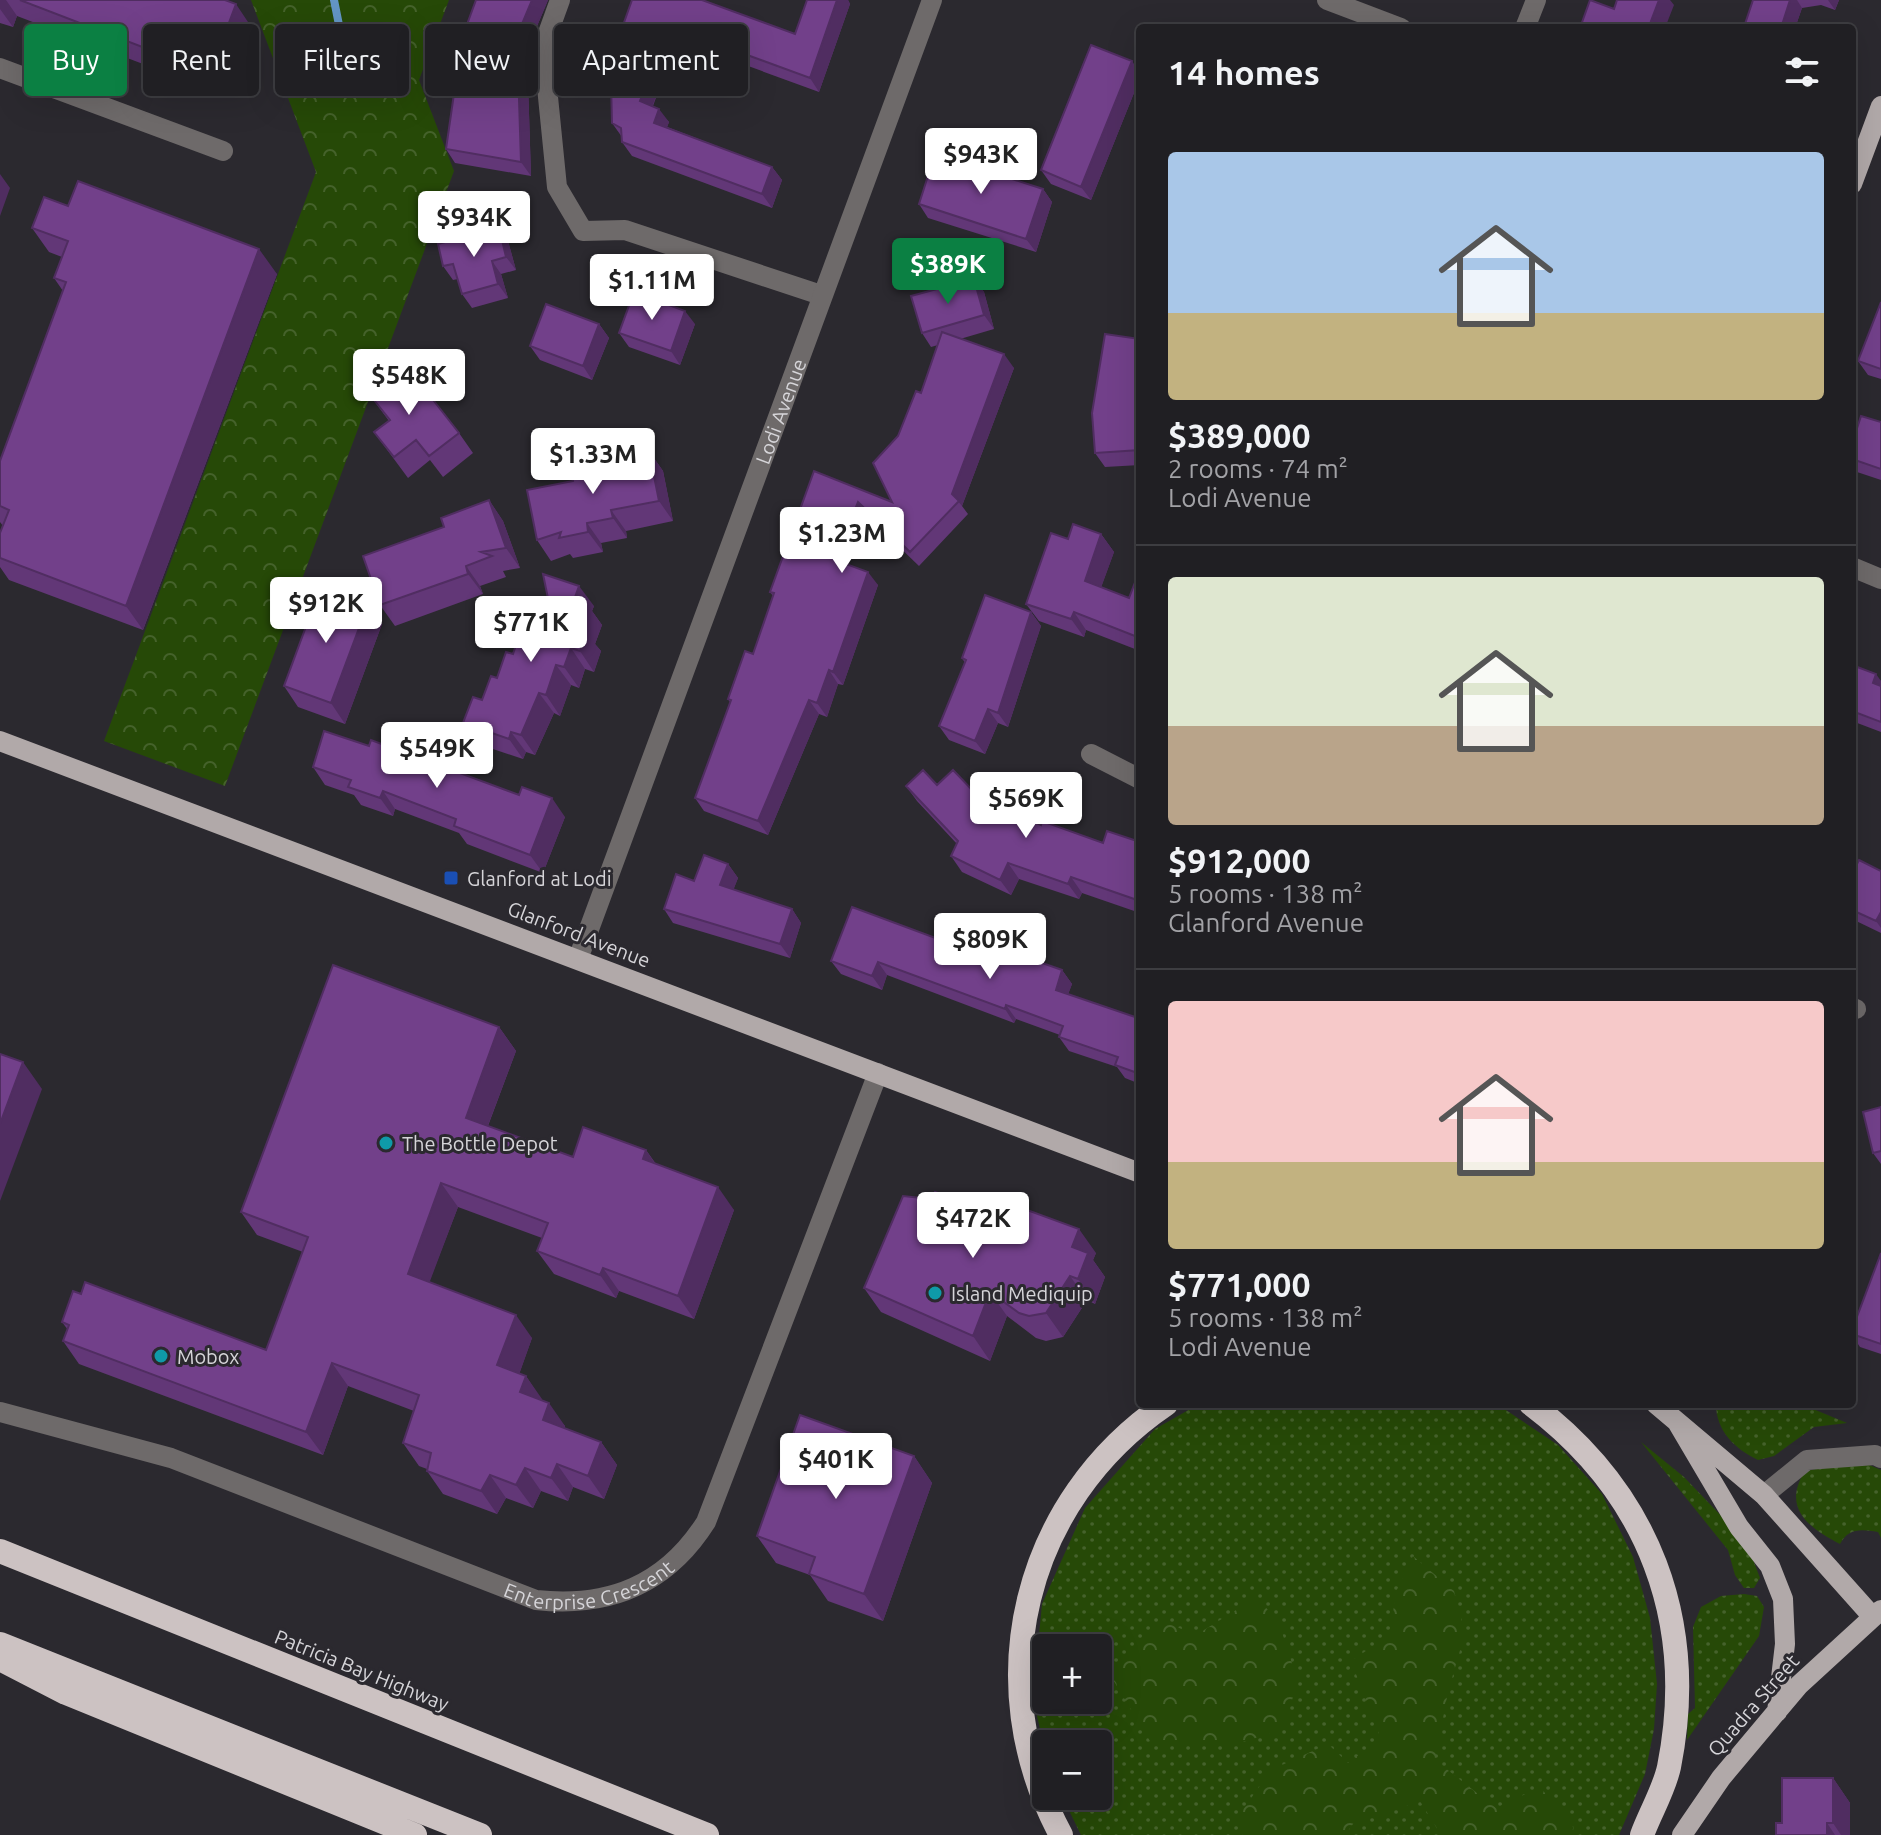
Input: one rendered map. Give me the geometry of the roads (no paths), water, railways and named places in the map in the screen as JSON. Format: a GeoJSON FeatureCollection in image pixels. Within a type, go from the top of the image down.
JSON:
{"type":"FeatureCollection","features":[{"type":"Feature","properties":{"kind":"highway"},"geometry":{"type":"LineString","coordinates":[[1061,1835],[1044,1802],[1028,1748],[1019,1688],[1022,1633],[1033,1580],[1052,1533],[1075,1493],[1109,1452],[1161,1408]]}},
{"type":"Feature","properties":{"kind":"highway"},"geometry":{"type":"LineString","coordinates":[[1536,1408],[1564,1429],[1603,1470],[1636,1521],[1661,1574],[1676,1641],[1676,1710],[1668,1770],[1642,1835]]}},
{"type":"Feature","properties":{"kind":"highway","name":"Patricia Bay Highway"},"geometry":{"type":"LineString","coordinates":[[0,1551],[707,1835]]}},
{"type":"Feature","properties":{"kind":"highway"},"geometry":{"type":"LineString","coordinates":[[0,1644],[480,1835]]}},
{"type":"Feature","properties":{"kind":"highway"},"geometry":{"type":"LineString","coordinates":[[0,1659],[66,1693],[415,1835]]}},
{"type":"Feature","properties":{"kind":"main road"},"geometry":{"type":"LineString","coordinates":[[1856,173],[1881,106]]}},
{"type":"Feature","properties":{"kind":"main road","name":"Glanford Avenue"},"geometry":{"type":"LineString","coordinates":[[0,741],[1136,1171]]}},
{"type":"Feature","properties":{"kind":"main road"},"geometry":{"type":"LineString","coordinates":[[1661,1408],[1764,1495],[1876,1613]]}},
{"type":"Feature","properties":{"kind":"main road"},"geometry":{"type":"LineString","coordinates":[[1677,1422],[1739,1527],[1770,1566],[1783,1599],[1785,1644],[1777,1712]]}},
{"type":"Feature","properties":{"kind":"main road","name":"Quadra Street"},"geometry":{"type":"LineString","coordinates":[[1682,1835],[1721,1778],[1799,1685],[1876,1613]]}},
{"type":"Feature","properties":{"kind":"street"},"geometry":{"type":"LineString","coordinates":[[560,0],[543,47],[557,187],[583,231],[625,230],[821,295]]}},
{"type":"Feature","properties":{"kind":"street","name":"Lodi Avenue"},"geometry":{"type":"LineString","coordinates":[[578,959],[932,0]]}},
{"type":"Feature","properties":{"kind":"street"},"geometry":{"type":"LineString","coordinates":[[1327,0],[1390,24]]}},
{"type":"Feature","properties":{"kind":"street"},"geometry":{"type":"LineString","coordinates":[[1527,24],[1536,0]]}},
{"type":"Feature","properties":{"kind":"street"},"geometry":{"type":"LineString","coordinates":[[0,68],[223,151]]}},
{"type":"Feature","properties":{"kind":"street"},"geometry":{"type":"LineString","coordinates":[[1856,569],[1881,579]]}},
{"type":"Feature","properties":{"kind":"street"},"geometry":{"type":"LineString","coordinates":[[1091,754],[1136,777]]}},
{"type":"Feature","properties":{"kind":"street","name":"Enterprise Crescent"},"geometry":{"type":"LineString","coordinates":[[0,1412],[171,1458],[536,1600],[577,1602],[619,1594],[667,1568],[689,1548],[706,1522],[878,1073]]}},
{"type":"Feature","properties":{"kind":"street"},"geometry":{"type":"LineString","coordinates":[[1764,1495],[1807,1460],[1875,1455],[1881,1458]]}},
{"type":"Feature","properties":{"kind":"waterway"},"geometry":{"type":"LineString","coordinates":[[334,0],[339,24]]}},
{"type":"Feature","properties":{"kind":"place","name":"Glanford at Lodi"},"geometry":{"type":"Point","coordinates":[451,878]}},
{"type":"Feature","properties":{"kind":"place","name":"The Bottle Depot"},"geometry":{"type":"Point","coordinates":[386,1143]}},
{"type":"Feature","properties":{"kind":"place","name":"Island Mediquip"},"geometry":{"type":"Point","coordinates":[935,1293]}},
{"type":"Feature","properties":{"kind":"place","name":"Mobox"},"geometry":{"type":"Point","coordinates":[161,1356]}}]}
